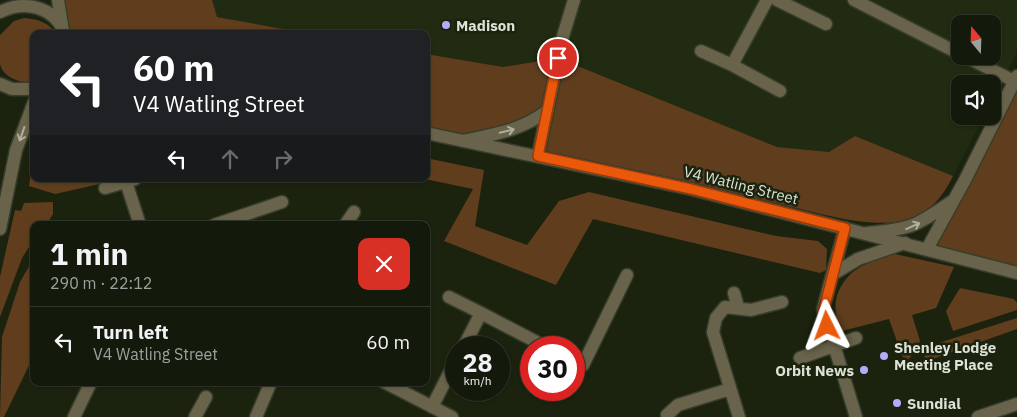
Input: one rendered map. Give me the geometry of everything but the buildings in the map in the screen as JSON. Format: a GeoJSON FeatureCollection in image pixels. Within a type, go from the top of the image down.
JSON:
{"type":"FeatureCollection","features":[{"type":"Feature","properties":{"kind":"street"},"geometry":{"type":"LineString","coordinates":[[58,0],[63,30]]}},
{"type":"Feature","properties":{"kind":"street"},"geometry":{"type":"LineString","coordinates":[[538,156],[563,36],[574,0]]}},
{"type":"Feature","properties":{"kind":"street"},"geometry":{"type":"LineString","coordinates":[[732,65],[767,0]]}},
{"type":"Feature","properties":{"kind":"street"},"geometry":{"type":"LineString","coordinates":[[777,0],[826,24]]}},
{"type":"Feature","properties":{"kind":"street"},"geometry":{"type":"LineString","coordinates":[[854,0],[951,49]]}},
{"type":"Feature","properties":{"kind":"street"},"geometry":{"type":"LineString","coordinates":[[7,6],[38,7],[54,16],[63,30]]}},
{"type":"Feature","properties":{"kind":"street"},"geometry":{"type":"LineString","coordinates":[[701,51],[732,65],[780,91]]}},
{"type":"Feature","properties":{"kind":"street"},"geometry":{"type":"LineString","coordinates":[[927,249],[1016,78],[985,65]]}},
{"type":"Feature","properties":{"kind":"street"},"geometry":{"type":"LineString","coordinates":[[0,84],[12,89],[30,89]]}},
{"type":"Feature","properties":{"kind":"street"},"geometry":{"type":"LineString","coordinates":[[463,141],[514,130],[533,121],[547,111]]}},
{"type":"Feature","properties":{"kind":"street"},"geometry":{"type":"LineString","coordinates":[[0,229],[16,150],[30,113]]}},
{"type":"Feature","properties":{"kind":"street","name":"V4 Watling Street"},"geometry":{"type":"LineString","coordinates":[[430,134],[691,189],[1017,273]]}},
{"type":"Feature","properties":{"kind":"street"},"geometry":{"type":"LineString","coordinates":[[105,188],[124,182]]}},
{"type":"Feature","properties":{"kind":"street"},"geometry":{"type":"LineString","coordinates":[[130,182],[139,221]]}},
{"type":"Feature","properties":{"kind":"street"},"geometry":{"type":"LineString","coordinates":[[866,234],[904,230],[918,224],[954,200]]}},
{"type":"Feature","properties":{"kind":"street"},"geometry":{"type":"LineString","coordinates":[[226,221],[282,202]]}},
{"type":"Feature","properties":{"kind":"street"},"geometry":{"type":"LineString","coordinates":[[348,221],[354,212]]}},
{"type":"Feature","properties":{"kind":"street"},"geometry":{"type":"LineString","coordinates":[[845,228],[824,309],[856,417]]}},
{"type":"Feature","properties":{"kind":"street"},"geometry":{"type":"LineString","coordinates":[[833,274],[858,258],[905,244]]}},
{"type":"Feature","properties":{"kind":"street"},"geometry":{"type":"LineString","coordinates":[[585,354],[627,275]]}},
{"type":"Feature","properties":{"kind":"street"},"geometry":{"type":"LineString","coordinates":[[734,293],[738,307]]}},
{"type":"Feature","properties":{"kind":"street"},"geometry":{"type":"LineString","coordinates":[[449,297],[525,336]]}},
{"type":"Feature","properties":{"kind":"street"},"geometry":{"type":"LineString","coordinates":[[739,417],[713,332],[716,318],[726,307],[751,310],[782,302]]}},
{"type":"Feature","properties":{"kind":"street"},"geometry":{"type":"LineString","coordinates":[[469,336],[481,313]]}},
{"type":"Feature","properties":{"kind":"street"},"geometry":{"type":"LineString","coordinates":[[800,359],[856,338]]}},
{"type":"Feature","properties":{"kind":"street"},"geometry":{"type":"LineString","coordinates":[[432,407],[445,382]]}},
{"type":"Feature","properties":{"kind":"street"},"geometry":{"type":"LineString","coordinates":[[74,417],[89,386]]}},
{"type":"Feature","properties":{"kind":"street"},"geometry":{"type":"LineString","coordinates":[[256,417],[269,386]]}},
{"type":"Feature","properties":{"kind":"street"},"geometry":{"type":"LineString","coordinates":[[392,386],[452,417]]}},
{"type":"Feature","properties":{"kind":"street"},"geometry":{"type":"LineString","coordinates":[[667,415],[678,405],[730,388]]}},
{"type":"Feature","properties":{"kind":"street"},"geometry":{"type":"LineString","coordinates":[[195,417],[206,397]]}},
{"type":"Feature","properties":{"kind":"street"},"geometry":{"type":"LineString","coordinates":[[978,417],[1017,404]]}},
{"type":"Feature","properties":{"kind":"shaded area"},"geometry":{"type":"Polygon","coordinates":[[[58,0],[212,0],[217,17],[289,30],[64,30],[58,0]]]}},
{"type":"Feature","properties":{"kind":"shaded area"},"geometry":{"type":"Polygon","coordinates":[[[212,0],[1017,0],[1017,52],[1001,84],[1001,75],[951,75],[951,125],[979,125],[953,176],[856,136],[829,152],[777,147],[558,58],[503,67],[430,55],[430,30],[289,30],[216,17],[212,0]]]}},
{"type":"Feature","properties":{"kind":"shaded area"},"geometry":{"type":"Polygon","coordinates":[[[24,18],[34,19],[53,30],[30,30],[30,82],[19,81],[9,76],[0,64],[0,35],[14,21],[24,18]]]}},
{"type":"Feature","properties":{"kind":"shaded area"},"geometry":{"type":"Polygon","coordinates":[[[430,55],[503,67],[558,58],[777,147],[829,152],[855,136],[953,176],[944,192],[932,206],[918,216],[901,222],[866,222],[848,220],[706,188],[538,156],[547,112],[463,141],[430,134],[430,55]]]}},
{"type":"Feature","properties":{"kind":"shaded area"},"geometry":{"type":"Polygon","coordinates":[[[1017,76],[1017,273],[927,249],[992,125],[1001,125],[1001,107],[1017,76]]]}},
{"type":"Feature","properties":{"kind":"shaded area"},"geometry":{"type":"Polygon","coordinates":[[[430,159],[484,170],[475,226],[527,245],[559,201],[589,192],[776,236],[818,241],[827,249],[826,270],[820,273],[593,219],[556,285],[444,241],[473,189],[430,180],[430,159]]]}},
{"type":"Feature","properties":{"kind":"shaded area"},"geometry":{"type":"Polygon","coordinates":[[[30,179],[30,182],[104,183],[55,194],[29,186],[30,179]]]}},
{"type":"Feature","properties":{"kind":"shaded area"},"geometry":{"type":"Polygon","coordinates":[[[53,202],[53,214],[49,221],[30,221],[30,245],[22,258],[0,317],[0,277],[15,210],[21,211],[24,203],[53,202]]]}},
{"type":"Feature","properties":{"kind":"shaded area"},"geometry":{"type":"Polygon","coordinates":[[[895,254],[954,267],[936,308],[912,315],[920,341],[910,358],[904,361],[889,319],[842,331],[836,312],[838,293],[849,276],[869,262],[895,254]]]}},
{"type":"Feature","properties":{"kind":"shaded area"},"geometry":{"type":"Polygon","coordinates":[[[30,265],[30,363],[4,417],[0,417],[2,337],[20,282],[30,265]]]}},
{"type":"Feature","properties":{"kind":"shaded area"},"geometry":{"type":"Polygon","coordinates":[[[960,288],[1014,299],[1017,303],[1017,310],[953,331],[946,311],[960,288]]]}},
{"type":"Feature","properties":{"kind":"shaded area"},"geometry":{"type":"Polygon","coordinates":[[[1017,318],[1017,329],[924,362],[926,347],[1017,318]]]}},
{"type":"Feature","properties":{"kind":"place","name":"Madison"},"geometry":{"type":"Point","coordinates":[446,25]}},
{"type":"Feature","properties":{"kind":"place","name":"Shenley Lodge Meeting Place"},"geometry":{"type":"Point","coordinates":[884,356]}},
{"type":"Feature","properties":{"kind":"place","name":"Orbit News"},"geometry":{"type":"Point","coordinates":[864,370]}},
{"type":"Feature","properties":{"kind":"place","name":"Sundial"},"geometry":{"type":"Point","coordinates":[897,403]}},
{"type":"Feature","properties":{"kind":"route"},"geometry":{"type":"LineString","coordinates":[[558,58],[538,156],[691,189],[845,228],[824,309],[827,326]]}}]}
